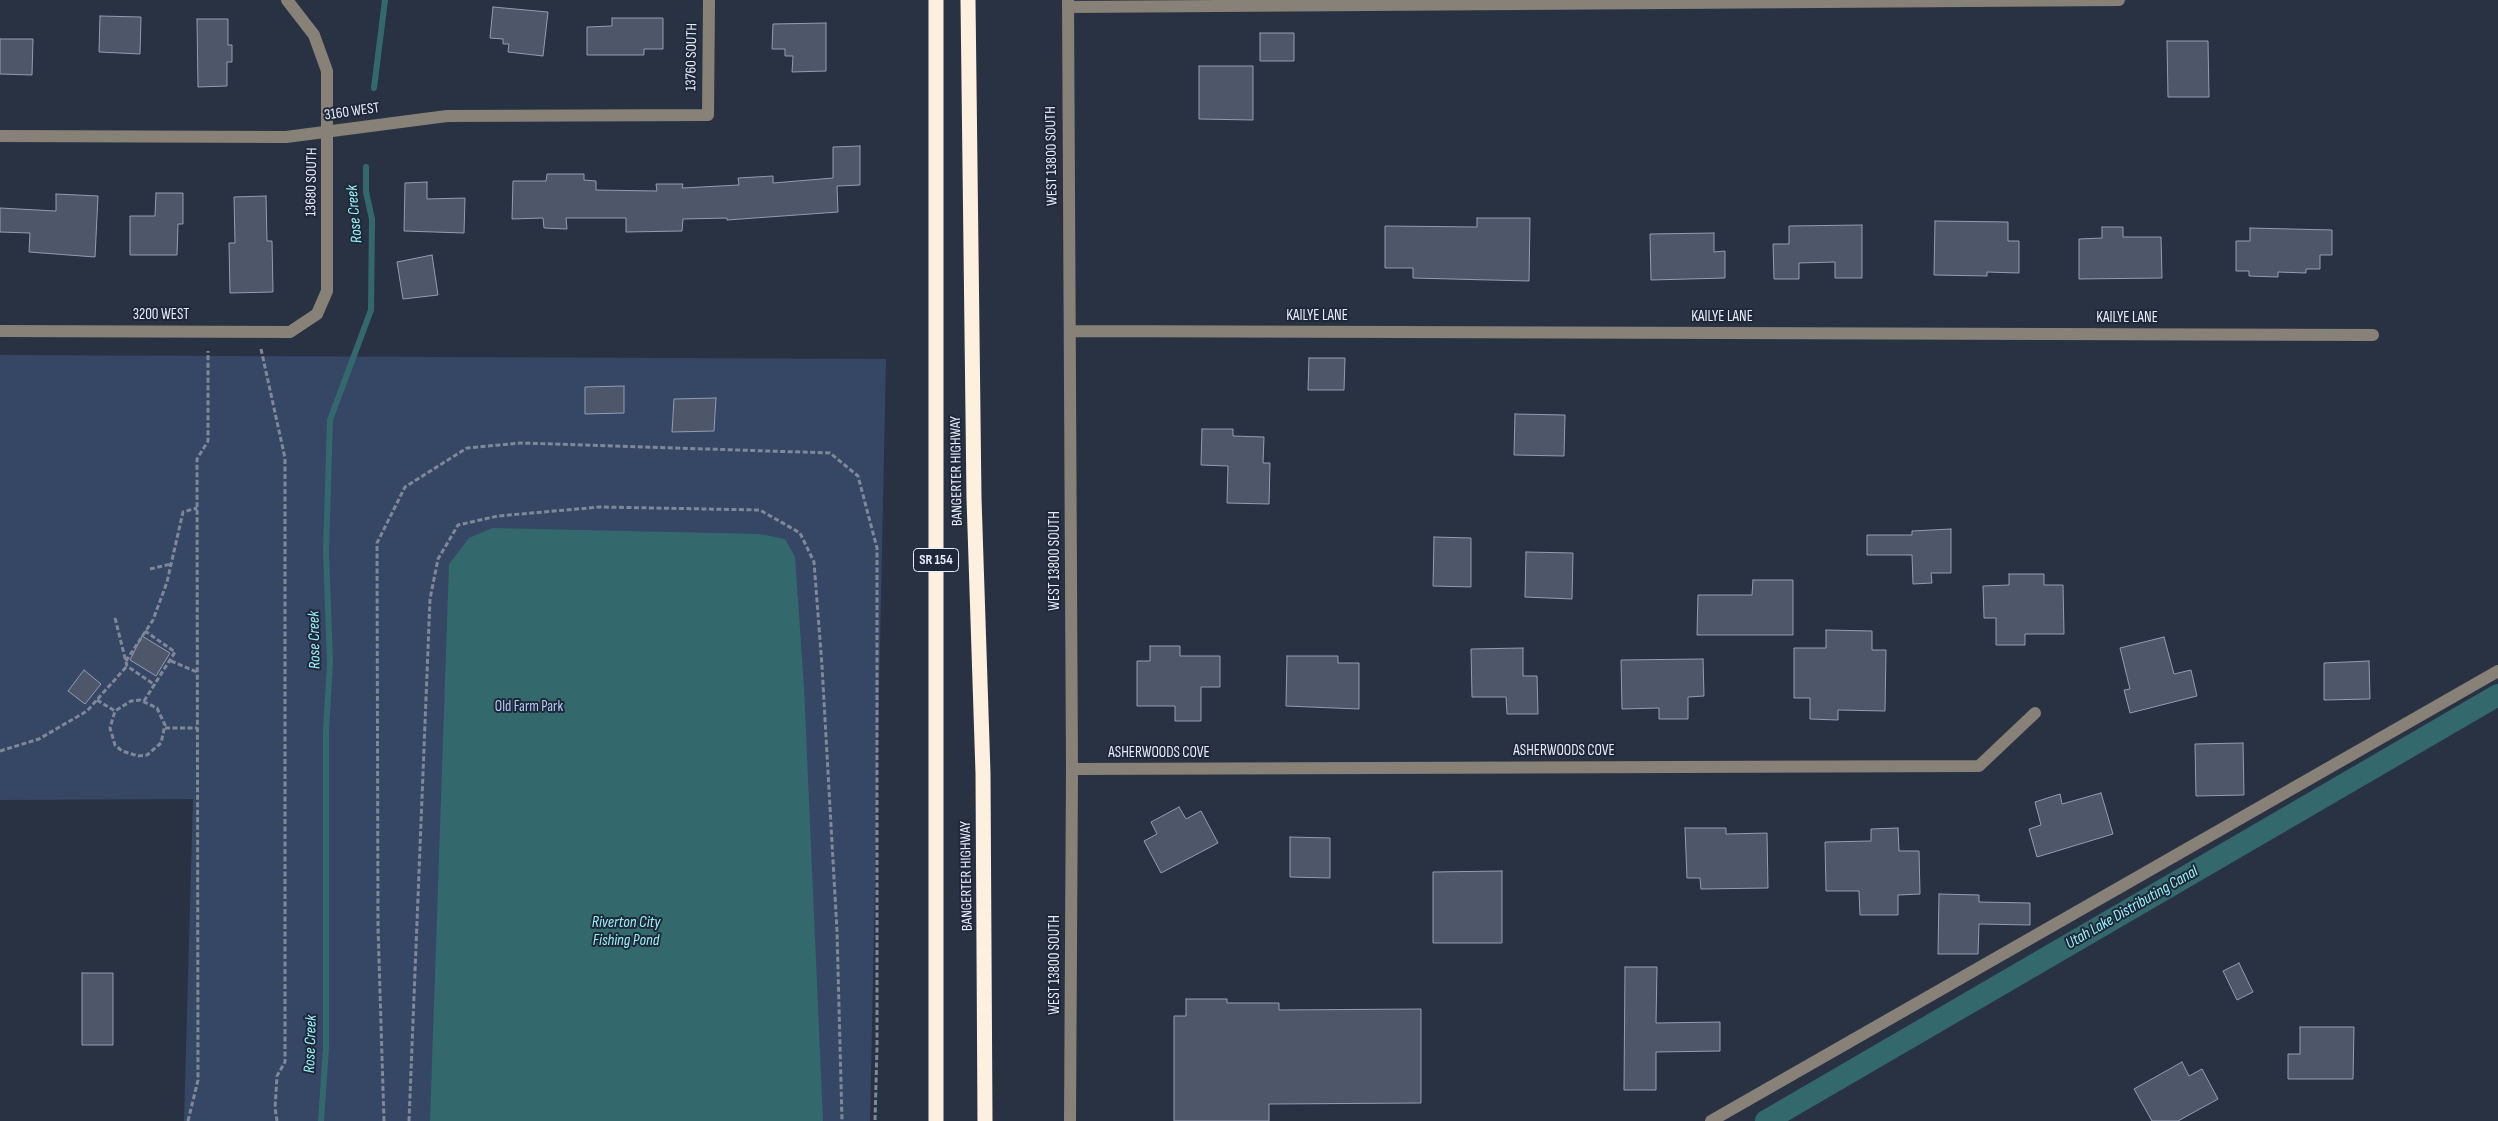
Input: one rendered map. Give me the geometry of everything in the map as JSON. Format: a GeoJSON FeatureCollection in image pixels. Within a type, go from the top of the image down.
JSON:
{"type":"FeatureCollection","features":[{"type":"Feature","properties":{"kind":"highway","name":"BANGERTER HIGHWAY"},"geometry":{"type":"LineString","coordinates":[[936,0],[936,1121]]}},
{"type":"Feature","properties":{"kind":"highway","name":"BANGERTER HIGHWAY"},"geometry":{"type":"LineString","coordinates":[[968,0],[974,498],[984,773],[985,1121]]}},
{"type":"Feature","properties":{"kind":"street","name":"13680 SOUTH"},"geometry":{"type":"LineString","coordinates":[[287,0],[314,35],[328,71],[327,291],[317,314]]}},
{"type":"Feature","properties":{"kind":"street","name":"13760 SOUTH"},"geometry":{"type":"LineString","coordinates":[[708,115],[709,0]]}},
{"type":"Feature","properties":{"kind":"street"},"geometry":{"type":"LineString","coordinates":[[1068,4],[2119,0]]}},
{"type":"Feature","properties":{"kind":"street","name":"WEST 13800 SOUTH"},"geometry":{"type":"LineString","coordinates":[[1068,4],[1072,769],[1070,1121]]}},
{"type":"Feature","properties":{"kind":"street","name":"3160 WEST"},"geometry":{"type":"LineString","coordinates":[[0,136],[286,137],[447,116],[708,115]]}},
{"type":"Feature","properties":{"kind":"street","name":"3200 WEST"},"geometry":{"type":"LineString","coordinates":[[0,331],[290,332],[317,314]]}},
{"type":"Feature","properties":{"kind":"street","name":"KAILYE LANE"},"geometry":{"type":"LineString","coordinates":[[1070,331],[2373,335]]}},
{"type":"Feature","properties":{"kind":"street"},"geometry":{"type":"LineString","coordinates":[[1711,1121],[2498,671]]}},
{"type":"Feature","properties":{"kind":"street","name":"ASHERWOODS COVE"},"geometry":{"type":"LineString","coordinates":[[1072,769],[1979,766],[2035,713]]}},
{"type":"Feature","properties":{"kind":"path"},"geometry":{"type":"LineString","coordinates":[[261,349],[285,458],[285,1062],[277,1076],[275,1108],[277,1121]]}},
{"type":"Feature","properties":{"kind":"path"},"geometry":{"type":"LineString","coordinates":[[188,1121],[198,1080],[196,459],[208,441],[208,351]]}},
{"type":"Feature","properties":{"kind":"path"},"geometry":{"type":"LineString","coordinates":[[384,1121],[378,927],[377,543],[405,487],[467,448],[520,443],[830,454],[858,476],[877,548],[877,1047],[875,1121]]}},
{"type":"Feature","properties":{"kind":"path"},"geometry":{"type":"LineString","coordinates":[[126,661],[156,612],[171,564],[183,512],[197,508]]}},
{"type":"Feature","properties":{"kind":"path"},"geometry":{"type":"LineString","coordinates":[[408,1121],[430,599],[438,559],[458,525],[498,516],[600,508],[760,510],[800,533],[814,562],[822,666],[837,931],[842,1121]]}},
{"type":"Feature","properties":{"kind":"path"},"geometry":{"type":"LineString","coordinates":[[150,569],[171,564]]}},
{"type":"Feature","properties":{"kind":"path"},"geometry":{"type":"LineString","coordinates":[[114,618],[127,666],[155,685]]}},
{"type":"Feature","properties":{"kind":"path"},"geometry":{"type":"LineString","coordinates":[[144,701],[172,661],[176,652],[145,631]]}},
{"type":"Feature","properties":{"kind":"path"},"geometry":{"type":"LineString","coordinates":[[172,661],[197,672]]}},
{"type":"Feature","properties":{"kind":"path"},"geometry":{"type":"LineString","coordinates":[[0,751],[39,739],[87,711],[127,666]]}},
{"type":"Feature","properties":{"kind":"path"},"geometry":{"type":"LineString","coordinates":[[97,700],[115,711]]}},
{"type":"Feature","properties":{"kind":"path"},"geometry":{"type":"LineString","coordinates":[[131,701],[144,701],[157,708],[163,716],[165,728],[161,743],[155,750],[138,756],[130,755],[115,745],[111,737],[111,720],[115,711],[131,701]]}},
{"type":"Feature","properties":{"kind":"path"},"geometry":{"type":"LineString","coordinates":[[165,728],[197,728]]}},
{"type":"Feature","properties":{"kind":"green space","name":"Old Farm Park"},"geometry":{"type":"Polygon","coordinates":[[[0,355],[886,359],[870,1121],[184,1121],[193,799],[0,800],[0,355]]]}},
{"type":"Feature","properties":{"kind":"water","name":"Riverton City Fishing Pond"},"geometry":{"type":"Polygon","coordinates":[[[492,528],[760,534],[785,539],[795,557],[804,687],[823,1121],[430,1121],[449,564],[469,538],[492,528]]]}},
{"type":"Feature","properties":{"kind":"building"},"geometry":{"type":"Polygon","coordinates":[[[493,7],[548,12],[543,56],[508,52],[509,44],[503,44],[503,39],[490,38],[493,7]]]}},
{"type":"Feature","properties":{"kind":"building"},"geometry":{"type":"Polygon","coordinates":[[[100,16],[141,17],[140,54],[99,52],[100,16]]]}},
{"type":"Feature","properties":{"kind":"building"},"geometry":{"type":"Polygon","coordinates":[[[612,18],[663,18],[663,49],[644,49],[644,55],[587,55],[587,27],[612,26],[612,18]]]}},
{"type":"Feature","properties":{"kind":"building"},"geometry":{"type":"Polygon","coordinates":[[[197,19],[228,19],[228,45],[232,45],[232,62],[227,62],[227,86],[198,87],[197,19]]]}},
{"type":"Feature","properties":{"kind":"building"},"geometry":{"type":"Polygon","coordinates":[[[826,23],[826,71],[792,72],[793,56],[785,56],[785,49],[772,49],[773,24],[826,23]]]}},
{"type":"Feature","properties":{"kind":"building"},"geometry":{"type":"Polygon","coordinates":[[[1260,33],[1294,33],[1294,61],[1260,61],[1260,33]]]}},
{"type":"Feature","properties":{"kind":"building"},"geometry":{"type":"Polygon","coordinates":[[[0,39],[33,39],[32,75],[0,74],[0,39]]]}},
{"type":"Feature","properties":{"kind":"building"},"geometry":{"type":"Polygon","coordinates":[[[2167,41],[2208,41],[2209,97],[2168,97],[2167,41]]]}},
{"type":"Feature","properties":{"kind":"building"},"geometry":{"type":"Polygon","coordinates":[[[1199,66],[1253,66],[1253,120],[1199,119],[1199,66]]]}},
{"type":"Feature","properties":{"kind":"building"},"geometry":{"type":"Polygon","coordinates":[[[860,146],[860,185],[837,186],[838,212],[727,220],[727,218],[683,219],[682,231],[626,232],[626,218],[566,218],[567,229],[544,228],[543,218],[512,219],[513,181],[546,181],[547,174],[584,174],[584,180],[596,181],[596,190],[657,191],[656,184],[683,184],[682,188],[739,185],[738,178],[773,176],[773,183],[833,178],[833,147],[860,146]]]}},
{"type":"Feature","properties":{"kind":"building"},"geometry":{"type":"Polygon","coordinates":[[[427,182],[427,199],[465,198],[464,233],[404,231],[405,183],[427,182]]]}},
{"type":"Feature","properties":{"kind":"building"},"geometry":{"type":"Polygon","coordinates":[[[156,193],[183,193],[183,224],[178,224],[177,255],[130,255],[130,216],[155,216],[156,193]]]}},
{"type":"Feature","properties":{"kind":"building"},"geometry":{"type":"Polygon","coordinates":[[[56,194],[98,196],[95,257],[29,252],[30,233],[0,232],[0,208],[56,211],[56,194]]]}},
{"type":"Feature","properties":{"kind":"building"},"geometry":{"type":"Polygon","coordinates":[[[266,196],[267,241],[272,241],[273,292],[230,293],[229,243],[235,243],[234,197],[266,196]]]}},
{"type":"Feature","properties":{"kind":"building"},"geometry":{"type":"Polygon","coordinates":[[[1477,218],[1530,218],[1529,281],[1413,278],[1413,268],[1385,268],[1385,226],[1477,227],[1477,218]]]}},
{"type":"Feature","properties":{"kind":"building"},"geometry":{"type":"Polygon","coordinates":[[[1935,221],[2008,222],[2008,241],[2019,241],[2019,273],[1987,272],[1987,276],[1934,275],[1935,221]]]}},
{"type":"Feature","properties":{"kind":"building"},"geometry":{"type":"Polygon","coordinates":[[[1862,225],[1862,278],[1835,278],[1835,262],[1799,263],[1799,279],[1774,279],[1773,244],[1789,244],[1789,226],[1862,225]]]}},
{"type":"Feature","properties":{"kind":"building"},"geometry":{"type":"Polygon","coordinates":[[[2102,227],[2123,227],[2123,237],[2161,237],[2162,278],[2079,279],[2079,239],[2102,238],[2102,227]]]}},
{"type":"Feature","properties":{"kind":"building"},"geometry":{"type":"Polygon","coordinates":[[[2250,228],[2332,230],[2332,255],[2320,255],[2320,269],[2306,269],[2306,273],[2278,272],[2278,277],[2249,276],[2249,271],[2236,271],[2236,241],[2250,241],[2250,228]]]}},
{"type":"Feature","properties":{"kind":"building"},"geometry":{"type":"Polygon","coordinates":[[[1714,233],[1714,252],[1725,251],[1725,278],[1651,280],[1650,234],[1714,233]]]}},
{"type":"Feature","properties":{"kind":"building"},"geometry":{"type":"Polygon","coordinates":[[[432,255],[438,295],[403,299],[397,262],[432,255]]]}},
{"type":"Feature","properties":{"kind":"building"},"geometry":{"type":"Polygon","coordinates":[[[1309,358],[1345,358],[1344,390],[1308,390],[1309,358]]]}},
{"type":"Feature","properties":{"kind":"building"},"geometry":{"type":"Polygon","coordinates":[[[624,386],[624,413],[585,414],[585,387],[624,386]]]}},
{"type":"Feature","properties":{"kind":"building"},"geometry":{"type":"Polygon","coordinates":[[[716,398],[714,431],[672,432],[674,399],[716,398]]]}},
{"type":"Feature","properties":{"kind":"building"},"geometry":{"type":"Polygon","coordinates":[[[1515,414],[1565,415],[1564,456],[1514,455],[1515,414]]]}},
{"type":"Feature","properties":{"kind":"building"},"geometry":{"type":"Polygon","coordinates":[[[1202,429],[1233,429],[1233,436],[1264,437],[1263,463],[1270,463],[1269,504],[1227,503],[1228,466],[1201,465],[1202,429]]]}},
{"type":"Feature","properties":{"kind":"building"},"geometry":{"type":"Polygon","coordinates":[[[1951,529],[1951,573],[1931,573],[1932,583],[1913,584],[1912,555],[1867,555],[1867,535],[1912,535],[1912,531],[1951,529]]]}},
{"type":"Feature","properties":{"kind":"building"},"geometry":{"type":"Polygon","coordinates":[[[1434,537],[1471,538],[1471,587],[1433,586],[1434,537]]]}},
{"type":"Feature","properties":{"kind":"building"},"geometry":{"type":"Polygon","coordinates":[[[1526,552],[1573,553],[1572,599],[1525,597],[1526,552]]]}},
{"type":"Feature","properties":{"kind":"building"},"geometry":{"type":"Polygon","coordinates":[[[2009,574],[2044,574],[2044,585],[2063,585],[2064,634],[2025,634],[2025,645],[1996,645],[1996,618],[1984,618],[1983,586],[2009,585],[2009,574]]]}},
{"type":"Feature","properties":{"kind":"building"},"geometry":{"type":"Polygon","coordinates":[[[1753,580],[1793,580],[1793,635],[1697,635],[1698,595],[1752,595],[1753,580]]]}},
{"type":"Feature","properties":{"kind":"building"},"geometry":{"type":"Polygon","coordinates":[[[1826,630],[1872,631],[1872,650],[1886,650],[1885,711],[1838,710],[1838,720],[1810,719],[1810,698],[1794,698],[1794,648],[1826,648],[1826,630]]]}},
{"type":"Feature","properties":{"kind":"building"},"geometry":{"type":"Polygon","coordinates":[[[142,636],[170,653],[156,676],[130,660],[142,636]]]}},
{"type":"Feature","properties":{"kind":"building"},"geometry":{"type":"Polygon","coordinates":[[[2164,637],[2174,674],[2191,670],[2197,696],[2130,713],[2124,690],[2130,689],[2120,648],[2164,637]]]}},
{"type":"Feature","properties":{"kind":"building"},"geometry":{"type":"Polygon","coordinates":[[[1150,646],[1180,646],[1180,656],[1220,656],[1220,687],[1201,687],[1201,721],[1175,721],[1175,706],[1137,706],[1137,661],[1150,661],[1150,646]]]}},
{"type":"Feature","properties":{"kind":"building"},"geometry":{"type":"Polygon","coordinates":[[[1523,648],[1523,676],[1537,676],[1538,714],[1507,714],[1506,697],[1472,697],[1471,649],[1523,648]]]}},
{"type":"Feature","properties":{"kind":"building"},"geometry":{"type":"Polygon","coordinates":[[[1287,656],[1338,656],[1338,663],[1359,663],[1359,709],[1286,706],[1287,656]]]}},
{"type":"Feature","properties":{"kind":"building"},"geometry":{"type":"Polygon","coordinates":[[[1703,659],[1704,696],[1688,697],[1688,719],[1659,719],[1659,708],[1622,709],[1621,660],[1703,659]]]}},
{"type":"Feature","properties":{"kind":"building"},"geometry":{"type":"Polygon","coordinates":[[[2369,661],[2370,699],[2324,700],[2324,663],[2369,661]]]}},
{"type":"Feature","properties":{"kind":"building"},"geometry":{"type":"Polygon","coordinates":[[[84,670],[101,684],[85,704],[68,691],[84,670]]]}},
{"type":"Feature","properties":{"kind":"building"},"geometry":{"type":"Polygon","coordinates":[[[2243,743],[2244,795],[2196,796],[2195,744],[2243,743]]]}},
{"type":"Feature","properties":{"kind":"building"},"geometry":{"type":"Polygon","coordinates":[[[2101,793],[2113,834],[2037,857],[2029,829],[2041,825],[2035,802],[2060,794],[2062,804],[2101,793]]]}},
{"type":"Feature","properties":{"kind":"building"},"geometry":{"type":"Polygon","coordinates":[[[1179,807],[1186,819],[1201,811],[1218,843],[1161,873],[1144,841],[1157,834],[1151,822],[1179,807]]]}},
{"type":"Feature","properties":{"kind":"building"},"geometry":{"type":"Polygon","coordinates":[[[1685,828],[1726,828],[1726,834],[1767,833],[1768,888],[1701,889],[1700,878],[1687,878],[1685,828]]]}},
{"type":"Feature","properties":{"kind":"building"},"geometry":{"type":"Polygon","coordinates":[[[1898,828],[1899,851],[1919,851],[1920,894],[1898,895],[1898,915],[1860,915],[1859,891],[1826,891],[1825,842],[1871,841],[1871,829],[1898,828]]]}},
{"type":"Feature","properties":{"kind":"building"},"geometry":{"type":"Polygon","coordinates":[[[1290,837],[1330,838],[1330,878],[1290,877],[1290,837]]]}},
{"type":"Feature","properties":{"kind":"building"},"geometry":{"type":"Polygon","coordinates":[[[1502,871],[1502,943],[1433,943],[1433,872],[1502,871]]]}},
{"type":"Feature","properties":{"kind":"building"},"geometry":{"type":"Polygon","coordinates":[[[1939,894],[1979,895],[1979,902],[2030,903],[2030,925],[1979,924],[1978,954],[1938,954],[1939,894]]]}},
{"type":"Feature","properties":{"kind":"building"},"geometry":{"type":"Polygon","coordinates":[[[2239,963],[2253,992],[2237,1000],[2223,971],[2239,963]]]}},
{"type":"Feature","properties":{"kind":"building"},"geometry":{"type":"Polygon","coordinates":[[[1625,967],[1657,967],[1656,1023],[1720,1022],[1720,1051],[1656,1052],[1656,1090],[1624,1090],[1625,967]]]}},
{"type":"Feature","properties":{"kind":"building"},"geometry":{"type":"Polygon","coordinates":[[[82,973],[113,973],[113,1045],[82,1045],[82,973]]]}},
{"type":"Feature","properties":{"kind":"building"},"geometry":{"type":"Polygon","coordinates":[[[1186,999],[1227,999],[1227,1003],[1279,1003],[1279,1010],[1421,1009],[1421,1103],[1269,1104],[1269,1121],[1174,1121],[1174,1016],[1186,1016],[1186,999]]]}},
{"type":"Feature","properties":{"kind":"building"},"geometry":{"type":"Polygon","coordinates":[[[2300,1027],[2354,1027],[2353,1079],[2288,1079],[2288,1054],[2300,1054],[2300,1027]]]}},
{"type":"Feature","properties":{"kind":"building"},"geometry":{"type":"Polygon","coordinates":[[[2182,1062],[2189,1076],[2202,1069],[2218,1099],[2178,1121],[2152,1121],[2134,1089],[2182,1062]]]}},
{"type":"Feature","properties":{"kind":"waterway","name":"Rose Creek"},"geometry":{"type":"LineString","coordinates":[[374,88],[385,0]]}},
{"type":"Feature","properties":{"kind":"waterway","name":"Rose Creek"},"geometry":{"type":"LineString","coordinates":[[321,1121],[326,1048],[326,730],[330,663],[326,551],[330,420],[371,310],[372,219],[366,192],[366,167]]}},
{"type":"Feature","properties":{"kind":"waterway","name":"Utah Lake Distributing Canal"},"geometry":{"type":"LineString","coordinates":[[1766,1121],[2498,695]]}}]}
